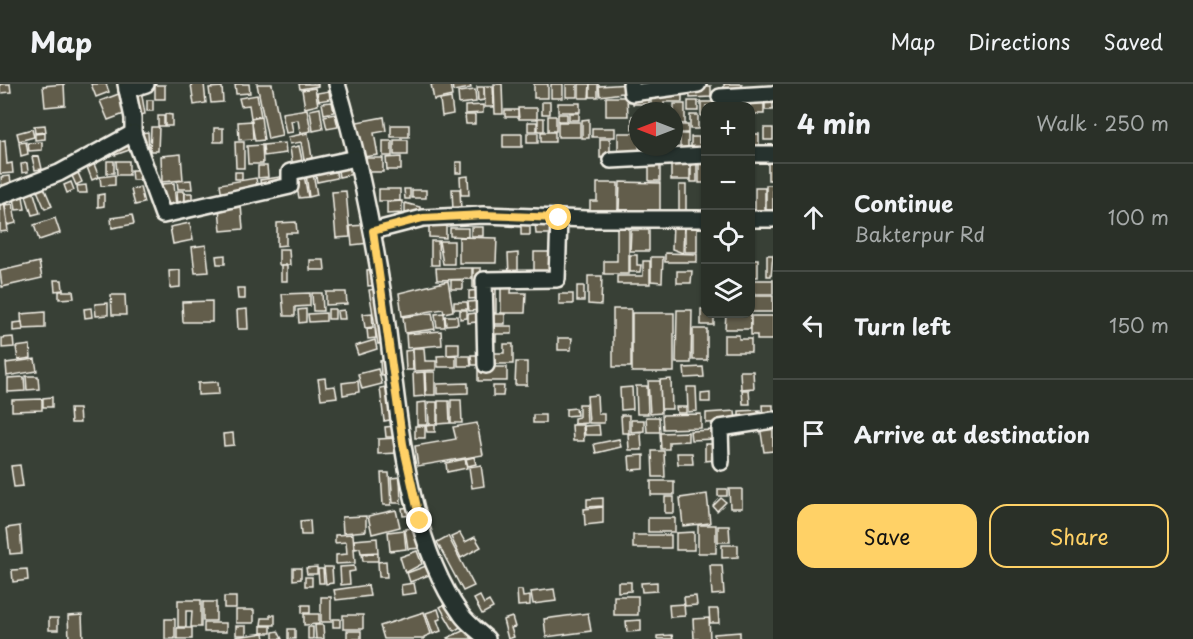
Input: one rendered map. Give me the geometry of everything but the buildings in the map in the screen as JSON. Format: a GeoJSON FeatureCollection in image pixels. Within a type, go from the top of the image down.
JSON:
{"type":"FeatureCollection","features":[{"type":"Feature","properties":{"kind":"street"},"geometry":{"type":"LineString","coordinates":[[146,84],[126,87],[134,118],[133,132],[163,215],[290,186],[290,172],[356,158]]}},
{"type":"Feature","properties":{"kind":"street"},"geometry":{"type":"LineString","coordinates":[[337,84],[373,231],[403,444],[420,521],[432,561],[461,615],[487,639]]}},
{"type":"Feature","properties":{"kind":"street"},"geometry":{"type":"LineString","coordinates":[[631,84],[632,93],[698,84]]}},
{"type":"Feature","properties":{"kind":"street"},"geometry":{"type":"LineString","coordinates":[[720,96],[773,94]]}},
{"type":"Feature","properties":{"kind":"street"},"geometry":{"type":"LineString","coordinates":[[0,196],[59,173],[133,132]]}},
{"type":"Feature","properties":{"kind":"street"},"geometry":{"type":"LineString","coordinates":[[611,160],[701,154]]}},
{"type":"Feature","properties":{"kind":"street"},"geometry":{"type":"LineString","coordinates":[[755,154],[773,154]]}},
{"type":"Feature","properties":{"kind":"street"},"geometry":{"type":"LineString","coordinates":[[373,231],[423,218],[483,215],[701,219]]}},
{"type":"Feature","properties":{"kind":"street"},"geometry":{"type":"LineString","coordinates":[[486,365],[484,279],[557,279],[559,218]]}},
{"type":"Feature","properties":{"kind":"street"},"geometry":{"type":"LineString","coordinates":[[755,219],[773,219]]}},
{"type":"Feature","properties":{"kind":"street"},"geometry":{"type":"LineString","coordinates":[[721,462],[720,428],[773,420]]}},
{"type":"Feature","properties":{"kind":"route"},"geometry":{"type":"LineString","coordinates":[[420,521],[403,444],[373,231],[423,218],[483,215],[559,218]]}}]}
